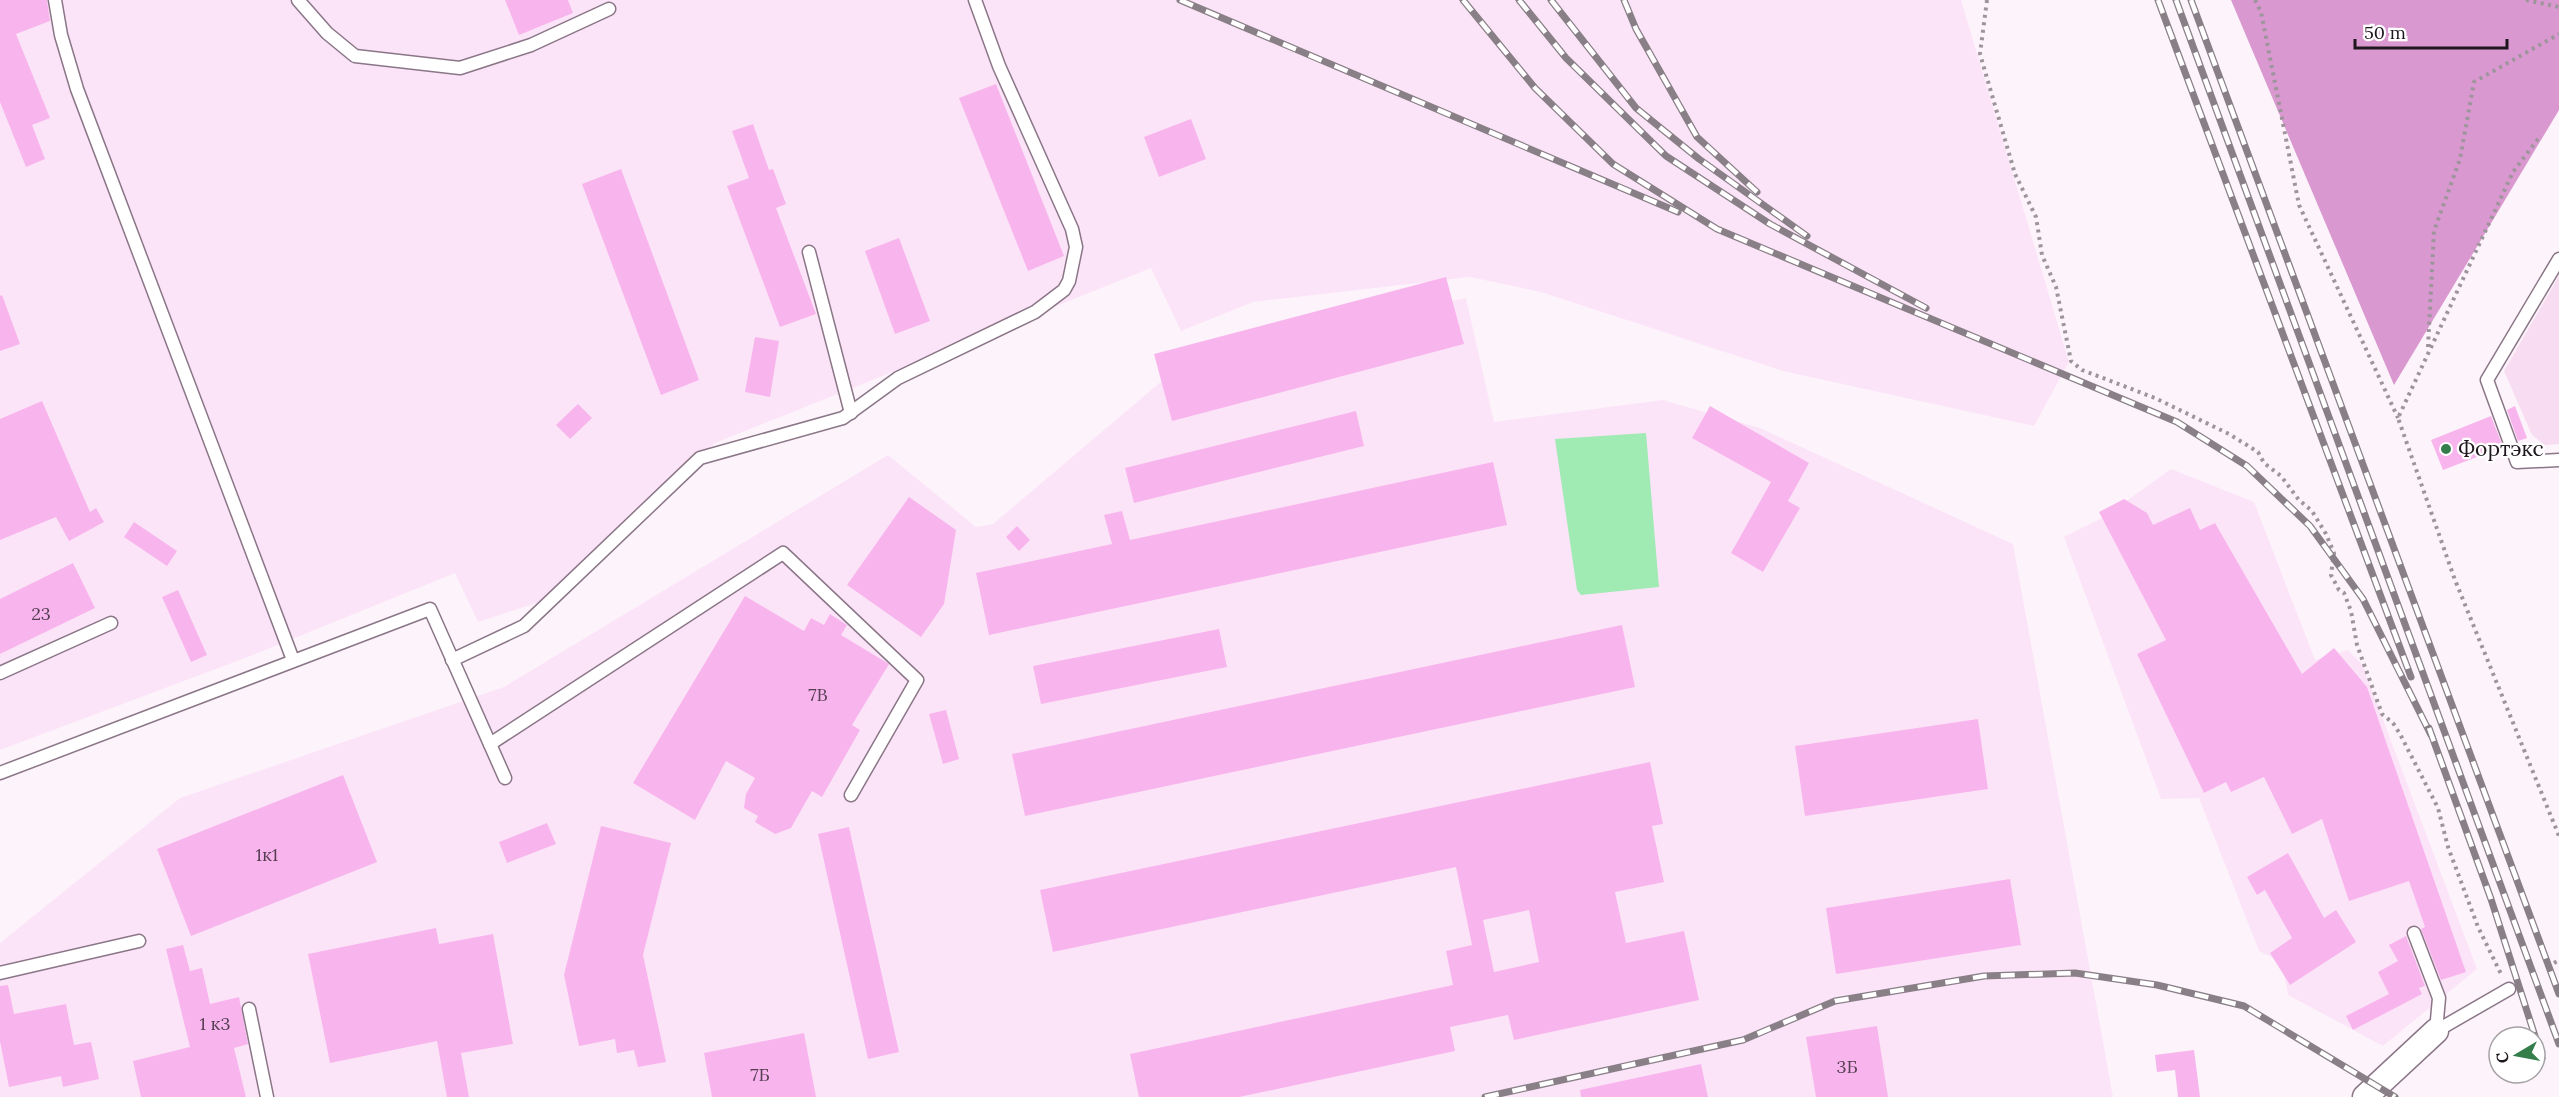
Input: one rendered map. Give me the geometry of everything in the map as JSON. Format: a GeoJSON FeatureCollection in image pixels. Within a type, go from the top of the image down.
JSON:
{"type":"FeatureCollection","features":[{"type":"Feature","properties":{"kind":"street"},"geometry":{"type":"LineString","coordinates":[[2365,1097],[2436,1031]]}},
{"type":"Feature","properties":{"kind":"lane"},"geometry":{"type":"LineString","coordinates":[[55,0],[61,36],[77,89],[293,660]]}},
{"type":"Feature","properties":{"kind":"lane"},"geometry":{"type":"LineString","coordinates":[[298,0],[327,33],[355,56],[460,68],[531,45],[609,9]]}},
{"type":"Feature","properties":{"kind":"lane"},"geometry":{"type":"LineString","coordinates":[[453,660],[524,626],[700,458],[843,418],[898,378],[1035,312],[1064,290],[1070,281],[1076,248],[1072,229],[999,66],[975,0]]}},
{"type":"Feature","properties":{"kind":"lane"},"geometry":{"type":"LineString","coordinates":[[808,252],[851,413]]}},
{"type":"Feature","properties":{"kind":"lane"},"geometry":{"type":"LineString","coordinates":[[2559,259],[2487,380],[2517,462],[2559,460]]}},
{"type":"Feature","properties":{"kind":"lane"},"geometry":{"type":"LineString","coordinates":[[490,744],[783,553],[917,680],[851,795]]}},
{"type":"Feature","properties":{"kind":"lane"},"geometry":{"type":"LineString","coordinates":[[0,773],[430,609],[505,778]]}},
{"type":"Feature","properties":{"kind":"lane"},"geometry":{"type":"LineString","coordinates":[[0,673],[111,623]]}},
{"type":"Feature","properties":{"kind":"lane"},"geometry":{"type":"LineString","coordinates":[[2414,933],[2439,998],[2436,1031]]}},
{"type":"Feature","properties":{"kind":"lane"},"geometry":{"type":"LineString","coordinates":[[0,973],[139,941]]}},
{"type":"Feature","properties":{"kind":"lane"},"geometry":{"type":"LineString","coordinates":[[2436,1031],[2509,989]]}},
{"type":"Feature","properties":{"kind":"lane"},"geometry":{"type":"LineString","coordinates":[[249,1009],[267,1097]]}},
{"type":"Feature","properties":{"kind":"path"},"geometry":{"type":"LineString","coordinates":[[1987,0],[1980,54],[2015,174],[2036,217],[2042,255],[2056,287],[2071,361],[2082,370],[2155,398],[2258,452],[2264,463],[2281,476],[2299,500],[2312,511],[2334,553],[2331,574],[2339,590],[2344,592],[2351,611],[2357,645],[2382,714],[2393,723],[2400,734],[2438,808],[2448,847],[2478,927],[2509,989]]}},
{"type":"Feature","properties":{"kind":"path"},"geometry":{"type":"LineString","coordinates":[[2255,0],[2260,12],[2299,205],[2398,418],[2455,580],[2559,836]]}},
{"type":"Feature","properties":{"kind":"path"},"geometry":{"type":"LineString","coordinates":[[2526,0],[2559,7]]}},
{"type":"Feature","properties":{"kind":"path"},"geometry":{"type":"LineString","coordinates":[[2428,351],[2434,231],[2460,159],[2474,82],[2559,34]]}},
{"type":"Feature","properties":{"kind":"path"},"geometry":{"type":"LineString","coordinates":[[2398,418],[2512,172],[2538,139]]}},
{"type":"Feature","properties":{"kind":"path"},"geometry":{"type":"LineString","coordinates":[[2554,963],[2559,960]]}},
{"type":"Feature","properties":{"kind":"shaded area"},"geometry":{"type":"Polygon","coordinates":[[[0,0],[1961,0],[2069,362],[2034,426],[1783,371],[1541,292],[1470,277],[1253,302],[1181,331],[1151,268],[715,443],[561,595],[478,622],[455,573],[253,655],[0,750],[0,0]]]}},
{"type":"Feature","properties":{"kind":"shaded area"},"geometry":{"type":"Polygon","coordinates":[[[2231,0],[2559,0],[2559,110],[2394,385],[2231,0]]]}},
{"type":"Feature","properties":{"kind":"shaded area"},"geometry":{"type":"Polygon","coordinates":[[[2559,276],[2559,444],[2545,445],[2532,435],[2504,371],[2559,276]]]}},
{"type":"Feature","properties":{"kind":"shaded area"},"geometry":{"type":"Polygon","coordinates":[[[1466,298],[1494,422],[1663,400],[1760,428],[2013,544],[2113,1097],[0,1097],[0,943],[180,798],[504,687],[888,455],[976,527],[993,524],[1189,358],[1466,298]]]}},
{"type":"Feature","properties":{"kind":"shaded area"},"geometry":{"type":"Polygon","coordinates":[[[1646,433],[1659,587],[1581,595],[1577,590],[1555,439],[1646,433]]]}},
{"type":"Feature","properties":{"kind":"shaded area"},"geometry":{"type":"Polygon","coordinates":[[[2171,469],[2254,502],[2315,660],[2348,650],[2362,664],[2477,969],[2383,1046],[2288,995],[2282,962],[2259,951],[2199,798],[2161,799],[2064,537],[2104,517],[2171,469]]]}},
{"type":"Feature","properties":{"kind":"building"},"geometry":{"type":"Polygon","coordinates":[[[0,0],[47,0],[50,21],[16,34],[50,118],[32,125],[45,159],[26,167],[0,102],[0,0]]]}},
{"type":"Feature","properties":{"kind":"building"},"geometry":{"type":"Polygon","coordinates":[[[505,0],[568,0],[573,13],[519,35],[505,0]]]}},
{"type":"Feature","properties":{"kind":"building"},"geometry":{"type":"Polygon","coordinates":[[[996,84],[1064,256],[1028,271],[959,98],[996,84]]]}},
{"type":"Feature","properties":{"kind":"building"},"geometry":{"type":"Polygon","coordinates":[[[1191,119],[1206,159],[1159,177],[1144,137],[1191,119]]]}},
{"type":"Feature","properties":{"kind":"building"},"geometry":{"type":"Polygon","coordinates":[[[753,124],[769,170],[773,169],[786,204],[776,208],[816,314],[780,327],[727,186],[749,178],[732,131],[753,124]]]}},
{"type":"Feature","properties":{"kind":"building"},"geometry":{"type":"Polygon","coordinates":[[[621,169],[699,380],[661,395],[582,184],[621,169]]]}},
{"type":"Feature","properties":{"kind":"building"},"geometry":{"type":"Polygon","coordinates":[[[899,238],[930,321],[895,334],[865,251],[899,238]]]}},
{"type":"Feature","properties":{"kind":"building"},"geometry":{"type":"Polygon","coordinates":[[[1446,277],[1464,344],[1172,421],[1154,354],[1446,277]]]}},
{"type":"Feature","properties":{"kind":"building"},"geometry":{"type":"Polygon","coordinates":[[[2,295],[20,344],[0,351],[0,296],[2,295]]]}},
{"type":"Feature","properties":{"kind":"building"},"geometry":{"type":"Polygon","coordinates":[[[755,337],[779,341],[770,397],[745,392],[755,337]]]}},
{"type":"Feature","properties":{"kind":"building"},"geometry":{"type":"Polygon","coordinates":[[[42,401],[90,512],[96,508],[104,522],[69,541],[56,517],[0,540],[0,419],[42,401]]]}},
{"type":"Feature","properties":{"kind":"building"},"geometry":{"type":"Polygon","coordinates":[[[578,404],[592,418],[570,439],[556,425],[578,404]]]}},
{"type":"Feature","properties":{"kind":"building"},"geometry":{"type":"Polygon","coordinates":[[[1710,406],[1809,463],[1788,501],[1800,508],[1763,572],[1731,553],[1771,482],[1692,438],[1710,406]]]}},
{"type":"Feature","properties":{"kind":"building"},"geometry":{"type":"Polygon","coordinates":[[[2515,406],[2527,438],[2518,441],[2507,410],[2515,406]]]}},
{"type":"Feature","properties":{"kind":"building"},"geometry":{"type":"Polygon","coordinates":[[[1356,411],[1364,446],[1134,503],[1125,468],[1356,411]]]}},
{"type":"Feature","properties":{"kind":"building"},"geometry":{"type":"Polygon","coordinates":[[[2491,416],[2503,447],[2443,470],[2431,440],[2491,416]]]}},
{"type":"Feature","properties":{"kind":"building"},"geometry":{"type":"Polygon","coordinates":[[[1493,462],[1507,525],[989,635],[976,573],[1112,544],[1104,515],[1122,511],[1130,540],[1493,462]]]}},
{"type":"Feature","properties":{"kind":"building"},"geometry":{"type":"Polygon","coordinates":[[[909,497],[956,530],[944,604],[921,637],[847,585],[909,497]]]}},
{"type":"Feature","properties":{"kind":"building"},"geometry":{"type":"Polygon","coordinates":[[[2124,499],[2147,513],[2153,525],[2190,508],[2200,530],[2215,523],[2302,674],[2334,648],[2367,687],[2466,972],[2441,980],[2421,929],[2425,927],[2409,881],[2349,901],[2322,819],[2292,834],[2264,777],[2231,792],[2226,782],[2204,793],[2137,654],[2166,640],[2099,512],[2124,499]]]}},
{"type":"Feature","properties":{"kind":"building"},"geometry":{"type":"Polygon","coordinates":[[[134,522],[177,551],[167,566],[124,537],[134,522]]]}},
{"type":"Feature","properties":{"kind":"building"},"geometry":{"type":"Polygon","coordinates":[[[1017,526],[1030,540],[1019,551],[1006,537],[1017,526]]]}},
{"type":"Feature","properties":{"kind":"building"},"geometry":{"type":"Polygon","coordinates":[[[73,563],[95,608],[0,654],[0,599],[73,563]]]}},
{"type":"Feature","properties":{"kind":"building"},"geometry":{"type":"Polygon","coordinates":[[[178,590],[207,655],[191,662],[162,597],[178,590]]]}},
{"type":"Feature","properties":{"kind":"building"},"geometry":{"type":"Polygon","coordinates":[[[745,596],[804,631],[811,618],[824,625],[830,614],[847,625],[841,635],[889,664],[852,725],[860,730],[822,797],[812,791],[791,828],[775,834],[755,822],[758,816],[744,808],[746,794],[755,778],[726,761],[695,820],[633,783],[745,596]]]}},
{"type":"Feature","properties":{"kind":"building"},"geometry":{"type":"Polygon","coordinates":[[[1622,625],[1635,687],[1025,816],[1012,754],[1622,625]]]}},
{"type":"Feature","properties":{"kind":"building"},"geometry":{"type":"Polygon","coordinates":[[[1219,629],[1227,667],[1041,704],[1033,666],[1219,629]]]}},
{"type":"Feature","properties":{"kind":"building"},"geometry":{"type":"Polygon","coordinates":[[[946,710],[959,759],[943,764],[929,714],[946,710]]]}},
{"type":"Feature","properties":{"kind":"building"},"geometry":{"type":"Polygon","coordinates":[[[1978,719],[1988,789],[1805,816],[1795,746],[1978,719]]]}},
{"type":"Feature","properties":{"kind":"building"},"geometry":{"type":"Polygon","coordinates":[[[1650,762],[1663,824],[1652,826],[1664,882],[1615,892],[1626,943],[1684,931],[1699,1000],[1514,1040],[1508,1015],[1450,1027],[1455,1051],[1239,1097],[1139,1097],[1130,1054],[1453,985],[1446,951],[1472,945],[1456,867],[1053,952],[1040,890],[1650,762]],[[1529,910],[1483,920],[1494,972],[1539,962],[1529,910]]]}},
{"type":"Feature","properties":{"kind":"building"},"geometry":{"type":"Polygon","coordinates":[[[343,775],[377,862],[191,936],[157,849],[343,775]]]}},
{"type":"Feature","properties":{"kind":"building"},"geometry":{"type":"Polygon","coordinates":[[[547,823],[556,844],[507,863],[499,842],[547,823]]]}},
{"type":"Feature","properties":{"kind":"building"},"geometry":{"type":"Polygon","coordinates":[[[601,826],[671,843],[643,955],[666,1062],[638,1067],[634,1050],[617,1053],[615,1039],[579,1046],[564,975],[601,826]]]}},
{"type":"Feature","properties":{"kind":"building"},"geometry":{"type":"Polygon","coordinates":[[[849,827],[899,1052],[868,1059],[818,834],[849,827]]]}},
{"type":"Feature","properties":{"kind":"building"},"geometry":{"type":"Polygon","coordinates":[[[2288,853],[2324,918],[2336,910],[2356,942],[2290,985],[2270,953],[2292,938],[2265,890],[2257,895],[2247,877],[2288,853]]]}},
{"type":"Feature","properties":{"kind":"building"},"geometry":{"type":"Polygon","coordinates":[[[2010,879],[2021,945],[1836,974],[1826,908],[2010,879]]]}},
{"type":"Feature","properties":{"kind":"building"},"geometry":{"type":"Polygon","coordinates":[[[436,928],[439,944],[493,934],[513,1044],[461,1053],[469,1097],[447,1097],[437,1041],[330,1063],[308,954],[436,928]]]}},
{"type":"Feature","properties":{"kind":"building"},"geometry":{"type":"Polygon","coordinates":[[[2406,936],[2425,986],[2419,988],[2422,994],[2353,1030],[2346,1016],[2389,994],[2378,972],[2398,961],[2389,945],[2406,936]]]}},
{"type":"Feature","properties":{"kind":"building"},"geometry":{"type":"Polygon","coordinates":[[[183,945],[190,971],[202,968],[210,1004],[239,997],[248,1044],[234,1048],[246,1097],[141,1097],[133,1061],[190,1047],[166,949],[183,945]]]}},
{"type":"Feature","properties":{"kind":"building"},"geometry":{"type":"Polygon","coordinates":[[[8,985],[14,1014],[66,1004],[74,1045],[91,1042],[99,1079],[63,1087],[61,1076],[9,1087],[0,1041],[0,986],[8,985]]]}},
{"type":"Feature","properties":{"kind":"building"},"geometry":{"type":"Polygon","coordinates":[[[1877,1026],[1888,1097],[1816,1097],[1806,1037],[1877,1026]]]}},
{"type":"Feature","properties":{"kind":"building"},"geometry":{"type":"Polygon","coordinates":[[[804,1033],[816,1097],[712,1097],[704,1053],[804,1033]]]}},
{"type":"Feature","properties":{"kind":"building"},"geometry":{"type":"Polygon","coordinates":[[[2194,1050],[2200,1097],[2178,1097],[2175,1070],[2157,1072],[2155,1055],[2194,1050]]]}},
{"type":"Feature","properties":{"kind":"building"},"geometry":{"type":"Polygon","coordinates":[[[1701,1064],[1708,1097],[1581,1097],[1580,1090],[1701,1064]]]}},
{"type":"Feature","properties":{"kind":"railway"},"geometry":{"type":"LineString","coordinates":[[1180,0],[1678,212]]}},
{"type":"Feature","properties":{"kind":"railway"},"geometry":{"type":"LineString","coordinates":[[1463,0],[1535,88],[1613,164],[1717,229],[2177,422],[2247,466],[2310,526],[2363,599],[2431,735]]}},
{"type":"Feature","properties":{"kind":"railway"},"geometry":{"type":"LineString","coordinates":[[1519,0],[1566,58],[1666,156],[1770,224],[1926,308]]}},
{"type":"Feature","properties":{"kind":"railway"},"geometry":{"type":"LineString","coordinates":[[1551,0],[1636,108],[1699,159],[1807,236]]}},
{"type":"Feature","properties":{"kind":"railway"},"geometry":{"type":"LineString","coordinates":[[1624,0],[1636,29],[1697,137],[1757,192]]}},
{"type":"Feature","properties":{"kind":"railway"},"geometry":{"type":"LineString","coordinates":[[2158,0],[2411,677]]}},
{"type":"Feature","properties":{"kind":"railway"},"geometry":{"type":"LineString","coordinates":[[2176,0],[2559,1044]]}},
{"type":"Feature","properties":{"kind":"railway"},"geometry":{"type":"LineString","coordinates":[[2191,0],[2559,994]]}},
{"type":"Feature","properties":{"kind":"railway"},"geometry":{"type":"LineString","coordinates":[[2429,728],[2491,899],[2531,1025]]}},
{"type":"Feature","properties":{"kind":"railway"},"geometry":{"type":"LineString","coordinates":[[1485,1097],[1743,1040],[1835,1001],[1984,976],[2075,973],[2157,985],[2244,1006],[2395,1097]]}},
{"type":"Feature","properties":{"kind":"place","name":"Фортэкс"},"geometry":{"type":"Point","coordinates":[2446,449]}}]}
